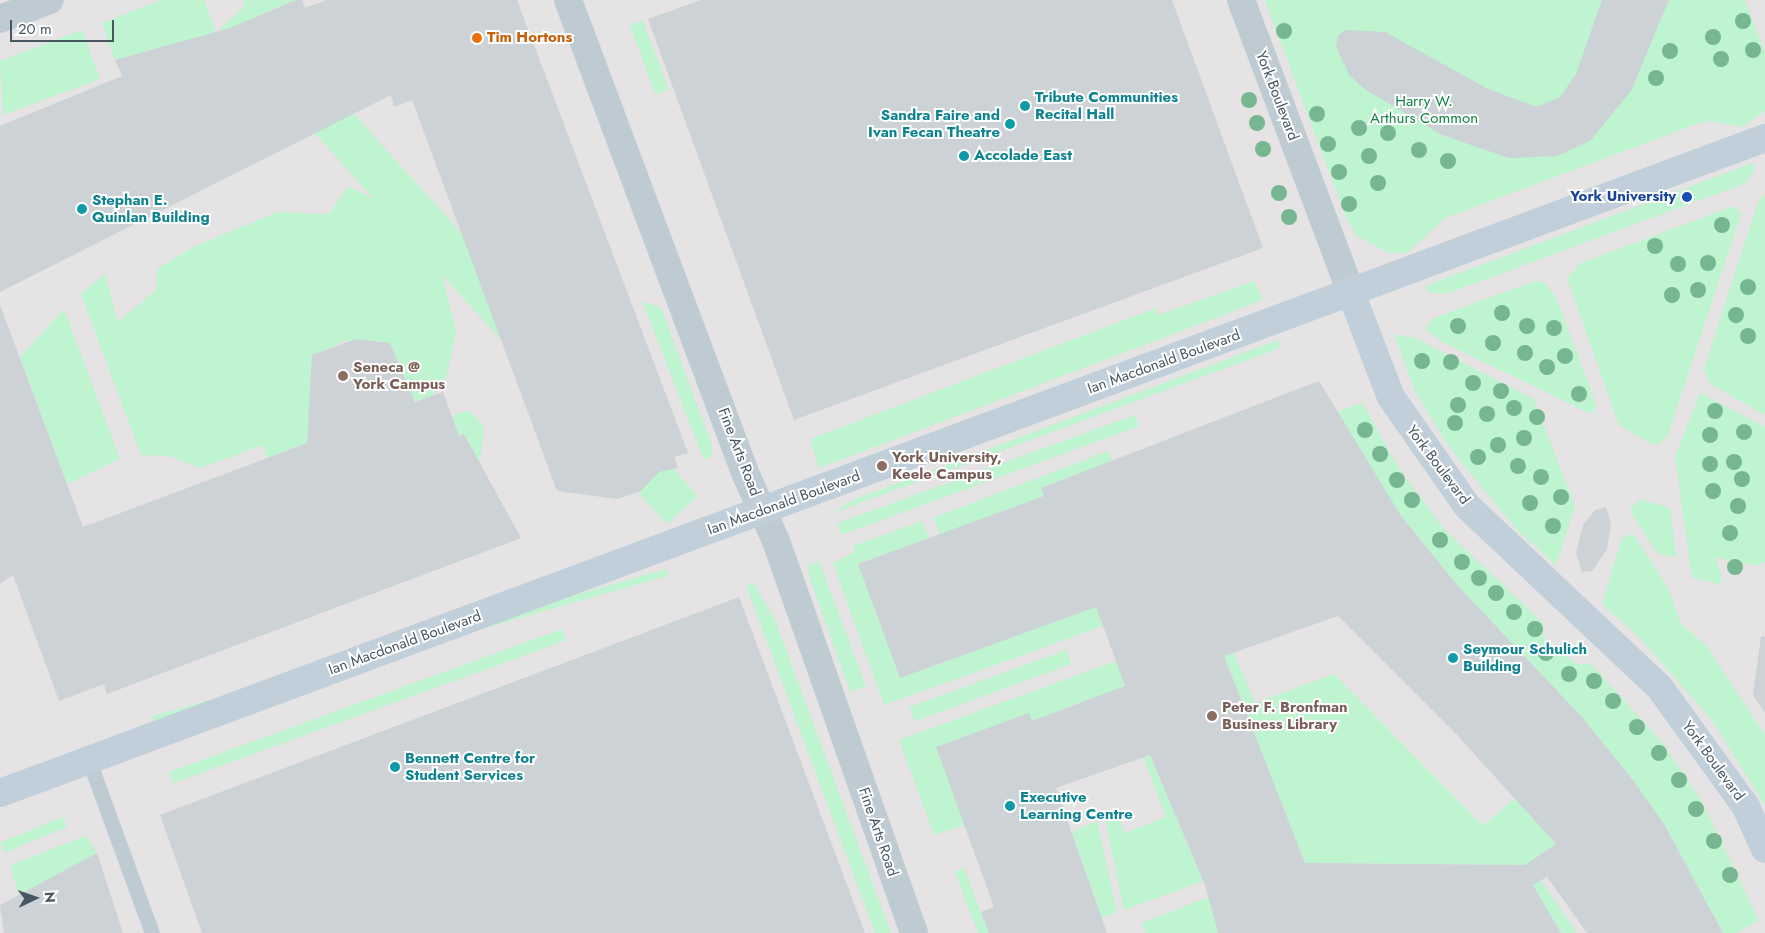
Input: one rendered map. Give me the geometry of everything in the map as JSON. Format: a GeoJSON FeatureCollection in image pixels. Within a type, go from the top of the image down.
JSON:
{"type":"FeatureCollection","features":[{"type":"Feature","properties":{"kind":"street"},"geometry":{"type":"LineString","coordinates":[[0,19],[50,0]]}},
{"type":"Feature","properties":{"kind":"street","name":"Fine Arts Road"},"geometry":{"type":"LineString","coordinates":[[568,0],[763,512],[914,933]]}},
{"type":"Feature","properties":{"kind":"street","name":"York Boulevard"},"geometry":{"type":"LineString","coordinates":[[1241,0],[1391,397],[1467,506],[1660,688],[1746,807],[1765,849]]}},
{"type":"Feature","properties":{"kind":"street","name":"Ian Macdonald Boulevard"},"geometry":{"type":"LineString","coordinates":[[0,793],[763,512],[1765,138]]}},
{"type":"Feature","properties":{"kind":"lane"},"geometry":{"type":"LineString","coordinates":[[89,761],[152,933]]}},
{"type":"Feature","properties":{"kind":"shaded area","name":"York University, Keele Campus"},"geometry":{"type":"Polygon","coordinates":[[[0,0],[1765,0],[1765,933],[0,933],[0,0]]]}},
{"type":"Feature","properties":{"kind":"green space"},"geometry":{"type":"Polygon","coordinates":[[[161,0],[204,0],[216,32],[115,60],[102,23],[161,0]]]}},
{"type":"Feature","properties":{"kind":"green space"},"geometry":{"type":"Polygon","coordinates":[[[244,0],[296,0],[243,22],[244,0]]]}},
{"type":"Feature","properties":{"kind":"green space"},"geometry":{"type":"Polygon","coordinates":[[[252,0],[698,496],[667,524],[220,28],[252,0]]]}},
{"type":"Feature","properties":{"kind":"green space","name":"Harry W. Arthurs Common"},"geometry":{"type":"Polygon","coordinates":[[[1265,0],[1745,0],[1765,53],[1765,111],[1743,127],[1711,121],[1697,124],[1445,218],[1407,253],[1388,253],[1357,236],[1347,220],[1265,0]]]}},
{"type":"Feature","properties":{"kind":"green space"},"geometry":{"type":"Polygon","coordinates":[[[643,20],[668,90],[655,94],[630,25],[643,20]]]}},
{"type":"Feature","properties":{"kind":"green space"},"geometry":{"type":"Polygon","coordinates":[[[82,30],[100,79],[3,115],[0,61],[82,30]]]}},
{"type":"Feature","properties":{"kind":"green space"},"geometry":{"type":"Polygon","coordinates":[[[1753,163],[1755,170],[1746,183],[1446,294],[1428,292],[1425,286],[1753,163]]]}},
{"type":"Feature","properties":{"kind":"green space"},"geometry":{"type":"Polygon","coordinates":[[[348,186],[400,212],[427,244],[441,270],[456,332],[447,374],[433,396],[415,402],[390,343],[342,341],[322,354],[307,443],[267,458],[263,445],[201,468],[169,456],[141,455],[81,294],[105,274],[118,322],[156,290],[157,269],[195,246],[278,212],[329,214],[348,186]]]}},
{"type":"Feature","properties":{"kind":"green space"},"geometry":{"type":"Polygon","coordinates":[[[1765,194],[1765,415],[1710,384],[1704,369],[1758,202],[1765,194]]]}},
{"type":"Feature","properties":{"kind":"green space"},"geometry":{"type":"Polygon","coordinates":[[[1734,206],[1741,214],[1668,435],[1659,444],[1651,444],[1619,425],[1567,278],[1581,263],[1734,206]]]}},
{"type":"Feature","properties":{"kind":"green space"},"geometry":{"type":"Polygon","coordinates":[[[1254,281],[1263,300],[819,468],[810,439],[1156,308],[1158,315],[1254,281]]]}},
{"type":"Feature","properties":{"kind":"green space"},"geometry":{"type":"Polygon","coordinates":[[[1535,281],[1544,282],[1556,297],[1597,407],[1590,414],[1441,341],[1425,329],[1434,318],[1535,281]]]}},
{"type":"Feature","properties":{"kind":"green space"},"geometry":{"type":"Polygon","coordinates":[[[642,301],[661,308],[712,445],[712,456],[704,460],[642,301]]]}},
{"type":"Feature","properties":{"kind":"green space"},"geometry":{"type":"Polygon","coordinates":[[[64,309],[120,459],[67,484],[20,357],[64,309]]]}},
{"type":"Feature","properties":{"kind":"green space"},"geometry":{"type":"Polygon","coordinates":[[[1394,334],[1415,338],[1534,399],[1575,506],[1556,565],[1518,531],[1449,447],[1415,391],[1394,334]]]}},
{"type":"Feature","properties":{"kind":"green space"},"geometry":{"type":"Polygon","coordinates":[[[1278,340],[1280,348],[830,514],[853,500],[1278,340]]]}},
{"type":"Feature","properties":{"kind":"green space"},"geometry":{"type":"Polygon","coordinates":[[[1700,393],[1765,427],[1765,562],[1757,566],[1715,557],[1722,578],[1719,584],[1692,578],[1675,457],[1700,393]]]}},
{"type":"Feature","properties":{"kind":"green space"},"geometry":{"type":"Polygon","coordinates":[[[1362,402],[1398,467],[1444,529],[1543,623],[1543,637],[1576,664],[1591,664],[1661,741],[1700,798],[1759,920],[1737,933],[1723,933],[1664,824],[1633,780],[1581,716],[1458,586],[1401,516],[1336,413],[1362,402]]]}},
{"type":"Feature","properties":{"kind":"green space"},"geometry":{"type":"Polygon","coordinates":[[[469,410],[484,426],[480,464],[464,434],[459,436],[452,416],[469,410]]]}},
{"type":"Feature","properties":{"kind":"green space"},"geometry":{"type":"Polygon","coordinates":[[[1135,415],[1139,426],[841,535],[837,523],[1135,415]]]}},
{"type":"Feature","properties":{"kind":"green space"},"geometry":{"type":"Polygon","coordinates":[[[1108,451],[1112,461],[1041,488],[1044,496],[940,535],[933,518],[1108,451]]]}},
{"type":"Feature","properties":{"kind":"green space"},"geometry":{"type":"Polygon","coordinates":[[[1640,499],[1670,508],[1676,557],[1658,554],[1632,514],[1630,509],[1640,499]]]}},
{"type":"Feature","properties":{"kind":"green space"},"geometry":{"type":"Polygon","coordinates":[[[922,521],[929,538],[858,564],[900,678],[1096,607],[1103,626],[884,705],[833,563],[855,552],[853,546],[922,521]]]}},
{"type":"Feature","properties":{"kind":"green space"},"geometry":{"type":"Polygon","coordinates":[[[1634,535],[1668,588],[1681,624],[1706,645],[1765,735],[1765,805],[1711,719],[1640,638],[1602,604],[1622,538],[1634,535]]]}},
{"type":"Feature","properties":{"kind":"green space"},"geometry":{"type":"Polygon","coordinates":[[[819,561],[866,686],[850,692],[809,576],[808,565],[819,561]]]}},
{"type":"Feature","properties":{"kind":"green space"},"geometry":{"type":"Polygon","coordinates":[[[666,569],[668,576],[153,723],[151,717],[666,569]]]}},
{"type":"Feature","properties":{"kind":"green space"},"geometry":{"type":"Polygon","coordinates":[[[754,583],[775,620],[891,933],[875,933],[746,585],[754,583]]]}},
{"type":"Feature","properties":{"kind":"green space"},"geometry":{"type":"Polygon","coordinates":[[[562,629],[566,640],[173,783],[169,772],[562,629]]]}},
{"type":"Feature","properties":{"kind":"green space"},"geometry":{"type":"Polygon","coordinates":[[[1066,650],[1071,664],[914,721],[909,707],[1066,650]]]}},
{"type":"Feature","properties":{"kind":"green space"},"geometry":{"type":"Polygon","coordinates":[[[1234,653],[1255,703],[1334,674],[1483,826],[1515,798],[1556,844],[1525,865],[1305,863],[1224,656],[1234,653]]]}},
{"type":"Feature","properties":{"kind":"green space"},"geometry":{"type":"Polygon","coordinates":[[[1116,661],[1125,686],[1032,721],[1029,713],[965,825],[934,835],[899,740],[1116,661]]]}},
{"type":"Feature","properties":{"kind":"green space"},"geometry":{"type":"Polygon","coordinates":[[[1150,755],[1203,881],[1124,910],[1105,818],[1117,813],[1125,833],[1166,817],[1143,757],[1150,755]]]}},
{"type":"Feature","properties":{"kind":"green space"},"geometry":{"type":"Polygon","coordinates":[[[63,817],[67,827],[4,853],[0,842],[63,817]]]}},
{"type":"Feature","properties":{"kind":"green space"},"geometry":{"type":"Polygon","coordinates":[[[1097,821],[1117,912],[1102,918],[1072,832],[1097,821]]]}},
{"type":"Feature","properties":{"kind":"green space"},"geometry":{"type":"Polygon","coordinates":[[[86,836],[97,853],[19,895],[10,865],[86,836]]]}},
{"type":"Feature","properties":{"kind":"green space"},"geometry":{"type":"Polygon","coordinates":[[[964,868],[989,933],[978,933],[955,872],[964,868]]]}},
{"type":"Feature","properties":{"kind":"green space"},"geometry":{"type":"Polygon","coordinates":[[[1541,881],[1577,933],[1561,933],[1533,885],[1541,881]]]}},
{"type":"Feature","properties":{"kind":"green space"},"geometry":{"type":"Polygon","coordinates":[[[1209,897],[1218,933],[1146,933],[1141,923],[1209,897]]]}},
{"type":"Feature","properties":{"kind":"building","name":"Stephan E. Quinlan Building"},"geometry":{"type":"Polygon","coordinates":[[[296,0],[302,0],[305,8],[327,0],[517,0],[688,453],[674,457],[678,468],[659,472],[641,491],[617,499],[557,491],[412,100],[394,107],[391,95],[0,292],[0,126],[122,76],[115,60],[230,28],[296,0]]]}},
{"type":"Feature","properties":{"kind":"building","name":"Accolade East"},"geometry":{"type":"Polygon","coordinates":[[[701,0],[1172,0],[1263,248],[794,420],[648,19],[701,0]]]}},
{"type":"Feature","properties":{"kind":"building","name":"York University"},"geometry":{"type":"Polygon","coordinates":[[[1602,0],[1669,0],[1631,91],[1590,141],[1557,156],[1509,158],[1442,135],[1366,90],[1350,76],[1336,47],[1338,36],[1345,30],[1385,32],[1488,89],[1537,107],[1560,97],[1576,74],[1602,0]]]}},
{"type":"Feature","properties":{"kind":"building"},"geometry":{"type":"Polygon","coordinates":[[[0,305],[83,527],[307,443],[312,355],[356,339],[390,343],[415,402],[443,392],[459,436],[464,434],[521,538],[107,694],[104,684],[59,701],[13,575],[0,584],[0,305]]]}},
{"type":"Feature","properties":{"kind":"building","name":"Seymour Schulich Building"},"geometry":{"type":"Polygon","coordinates":[[[1319,381],[1401,516],[1458,586],[1581,716],[1633,780],[1664,824],[1723,933],[1587,933],[1547,877],[1533,885],[1561,933],[1218,933],[1205,885],[1150,755],[1056,788],[1107,933],[989,933],[981,912],[994,907],[936,747],[1029,713],[1032,721],[1125,686],[1096,607],[900,678],[858,564],[1044,496],[1041,488],[1319,381]],[[1338,616],[1224,656],[1305,863],[1525,865],[1556,844],[1458,736],[1338,616]]]}},
{"type":"Feature","properties":{"kind":"building"},"geometry":{"type":"Polygon","coordinates":[[[1606,507],[1611,523],[1607,549],[1592,571],[1582,572],[1576,553],[1583,525],[1595,510],[1606,507]]]}},
{"type":"Feature","properties":{"kind":"building"},"geometry":{"type":"Polygon","coordinates":[[[739,597],[865,933],[202,933],[160,815],[739,597]]]}},
{"type":"Feature","properties":{"kind":"building"},"geometry":{"type":"Polygon","coordinates":[[[1761,636],[1765,637],[1765,713],[1753,695],[1761,636]]]}},
{"type":"Feature","properties":{"kind":"building"},"geometry":{"type":"Polygon","coordinates":[[[97,853],[123,933],[4,933],[0,905],[97,853]]]}},
{"type":"Feature","properties":{"kind":"place","name":"Tim Hortons"},"geometry":{"type":"Point","coordinates":[477,38]}},
{"type":"Feature","properties":{"kind":"place","name":"Tribute Communities Recital Hall"},"geometry":{"type":"Point","coordinates":[1025,106]}},
{"type":"Feature","properties":{"kind":"place","name":"Sandra Faire and Ivan Fecan Theatre"},"geometry":{"type":"Point","coordinates":[1010,124]}},
{"type":"Feature","properties":{"kind":"place","name":"Accolade East"},"geometry":{"type":"Point","coordinates":[964,156]}},
{"type":"Feature","properties":{"kind":"place","name":"York University"},"geometry":{"type":"Point","coordinates":[1687,197]}},
{"type":"Feature","properties":{"kind":"place","name":"Stephan E. Quinlan Building"},"geometry":{"type":"Point","coordinates":[82,209]}},
{"type":"Feature","properties":{"kind":"place","name":"Seneca @ York Campus"},"geometry":{"type":"Point","coordinates":[343,376]}},
{"type":"Feature","properties":{"kind":"place","name":"York University, Keele Campus"},"geometry":{"type":"Point","coordinates":[882,466]}},
{"type":"Feature","properties":{"kind":"place","name":"Seymour Schulich Building"},"geometry":{"type":"Point","coordinates":[1453,658]}},
{"type":"Feature","properties":{"kind":"place","name":"Peter F. Bronfman Business Library"},"geometry":{"type":"Point","coordinates":[1212,716]}},
{"type":"Feature","properties":{"kind":"place","name":"Bennett Centre for Student Services"},"geometry":{"type":"Point","coordinates":[395,767]}},
{"type":"Feature","properties":{"kind":"place","name":"Executive Learning Centre"},"geometry":{"type":"Point","coordinates":[1010,806]}}]}
